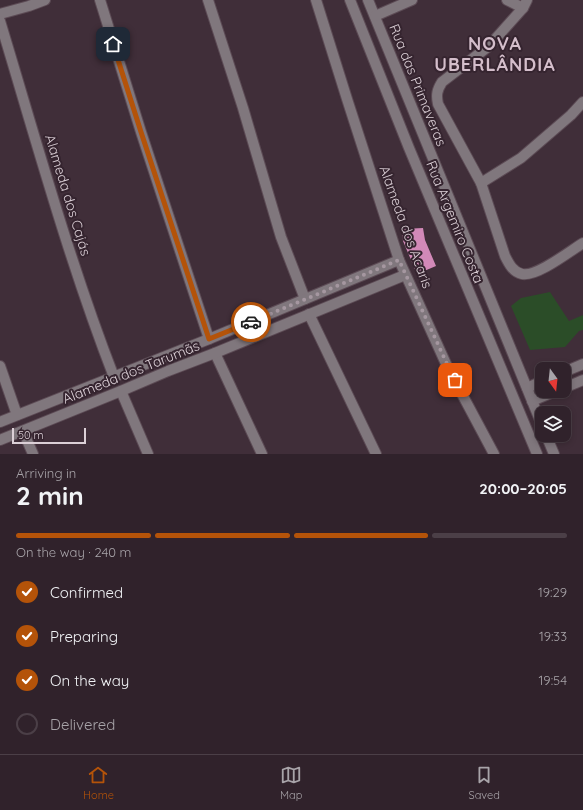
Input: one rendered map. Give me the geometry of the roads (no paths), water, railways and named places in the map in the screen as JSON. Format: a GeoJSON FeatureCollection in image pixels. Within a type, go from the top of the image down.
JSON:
{"type":"FeatureCollection","features":[{"type":"Feature","properties":{"kind":"street"},"geometry":{"type":"LineString","coordinates":[[0,14],[45,0]]}},
{"type":"Feature","properties":{"kind":"street"},"geometry":{"type":"LineString","coordinates":[[100,0],[141,132],[209,339]]}},
{"type":"Feature","properties":{"kind":"street"},"geometry":{"type":"LineString","coordinates":[[208,0],[243,108],[281,237],[305,299]]}},
{"type":"Feature","properties":{"kind":"street","name":"Alameda dos Acaris"},"geometry":{"type":"LineString","coordinates":[[316,0],[399,260],[448,366],[494,454]]}},
{"type":"Feature","properties":{"kind":"street","name":"Rua Argemiro Costa"},"geometry":{"type":"LineString","coordinates":[[350,0],[409,148],[537,454]]}},
{"type":"Feature","properties":{"kind":"street","name":"Rua das Primaveras"},"geometry":{"type":"LineString","coordinates":[[368,0],[535,408]]}},
{"type":"Feature","properties":{"kind":"street"},"geometry":{"type":"LineString","coordinates":[[375,16],[412,0]]}},
{"type":"Feature","properties":{"kind":"street"},"geometry":{"type":"LineString","coordinates":[[507,0],[525,4],[489,46],[442,82],[438,88],[436,98],[481,183],[505,256],[514,270],[522,274],[531,274],[542,270],[583,243]]}},
{"type":"Feature","properties":{"kind":"street","name":"Alameda dos Cajás"},"geometry":{"type":"LineString","coordinates":[[0,21],[53,198],[96,330],[114,377]]}},
{"type":"Feature","properties":{"kind":"street"},"geometry":{"type":"LineString","coordinates":[[481,183],[521,158],[571,116],[583,102]]}},
{"type":"Feature","properties":{"kind":"street"},"geometry":{"type":"LineString","coordinates":[[409,148],[426,142]]}},
{"type":"Feature","properties":{"kind":"street","name":"Alameda dos Tarumãs"},"geometry":{"type":"LineString","coordinates":[[0,422],[209,339],[399,260]]}},
{"type":"Feature","properties":{"kind":"street","name":"Alameda dos Tarumãs"},"geometry":{"type":"LineString","coordinates":[[0,440],[406,275]]}},
{"type":"Feature","properties":{"kind":"street"},"geometry":{"type":"LineString","coordinates":[[309,314],[376,454]]}},
{"type":"Feature","properties":{"kind":"street"},"geometry":{"type":"LineString","coordinates":[[258,318],[264,332]]}},
{"type":"Feature","properties":{"kind":"street"},"geometry":{"type":"LineString","coordinates":[[215,353],[262,454]]}},
{"type":"Feature","properties":{"kind":"street"},"geometry":{"type":"LineString","coordinates":[[162,358],[168,371]]}},
{"type":"Feature","properties":{"kind":"street"},"geometry":{"type":"LineString","coordinates":[[571,369],[583,364]]}},
{"type":"Feature","properties":{"kind":"street"},"geometry":{"type":"LineString","coordinates":[[0,366],[17,415]]}},
{"type":"Feature","properties":{"kind":"street"},"geometry":{"type":"LineString","coordinates":[[571,385],[583,380]]}},
{"type":"Feature","properties":{"kind":"street"},"geometry":{"type":"LineString","coordinates":[[527,388],[535,385]]}},
{"type":"Feature","properties":{"kind":"street"},"geometry":{"type":"LineString","coordinates":[[121,391],[148,454]]}},
{"type":"Feature","properties":{"kind":"street"},"geometry":{"type":"LineString","coordinates":[[66,396],[71,411]]}},
{"type":"Feature","properties":{"kind":"street"},"geometry":{"type":"LineString","coordinates":[[532,401],[539,398]]}},
{"type":"Feature","properties":{"kind":"street"},"geometry":{"type":"LineString","coordinates":[[22,431],[34,454]]}},
{"type":"Feature","properties":{"kind":"street"},"geometry":{"type":"LineString","coordinates":[[549,442],[554,454]]}},
{"type":"Feature","properties":{"kind":"district","name":"NOVA UBERLÂNDIA"},"geometry":{"type":"Point","coordinates":[495,54]}}]}
